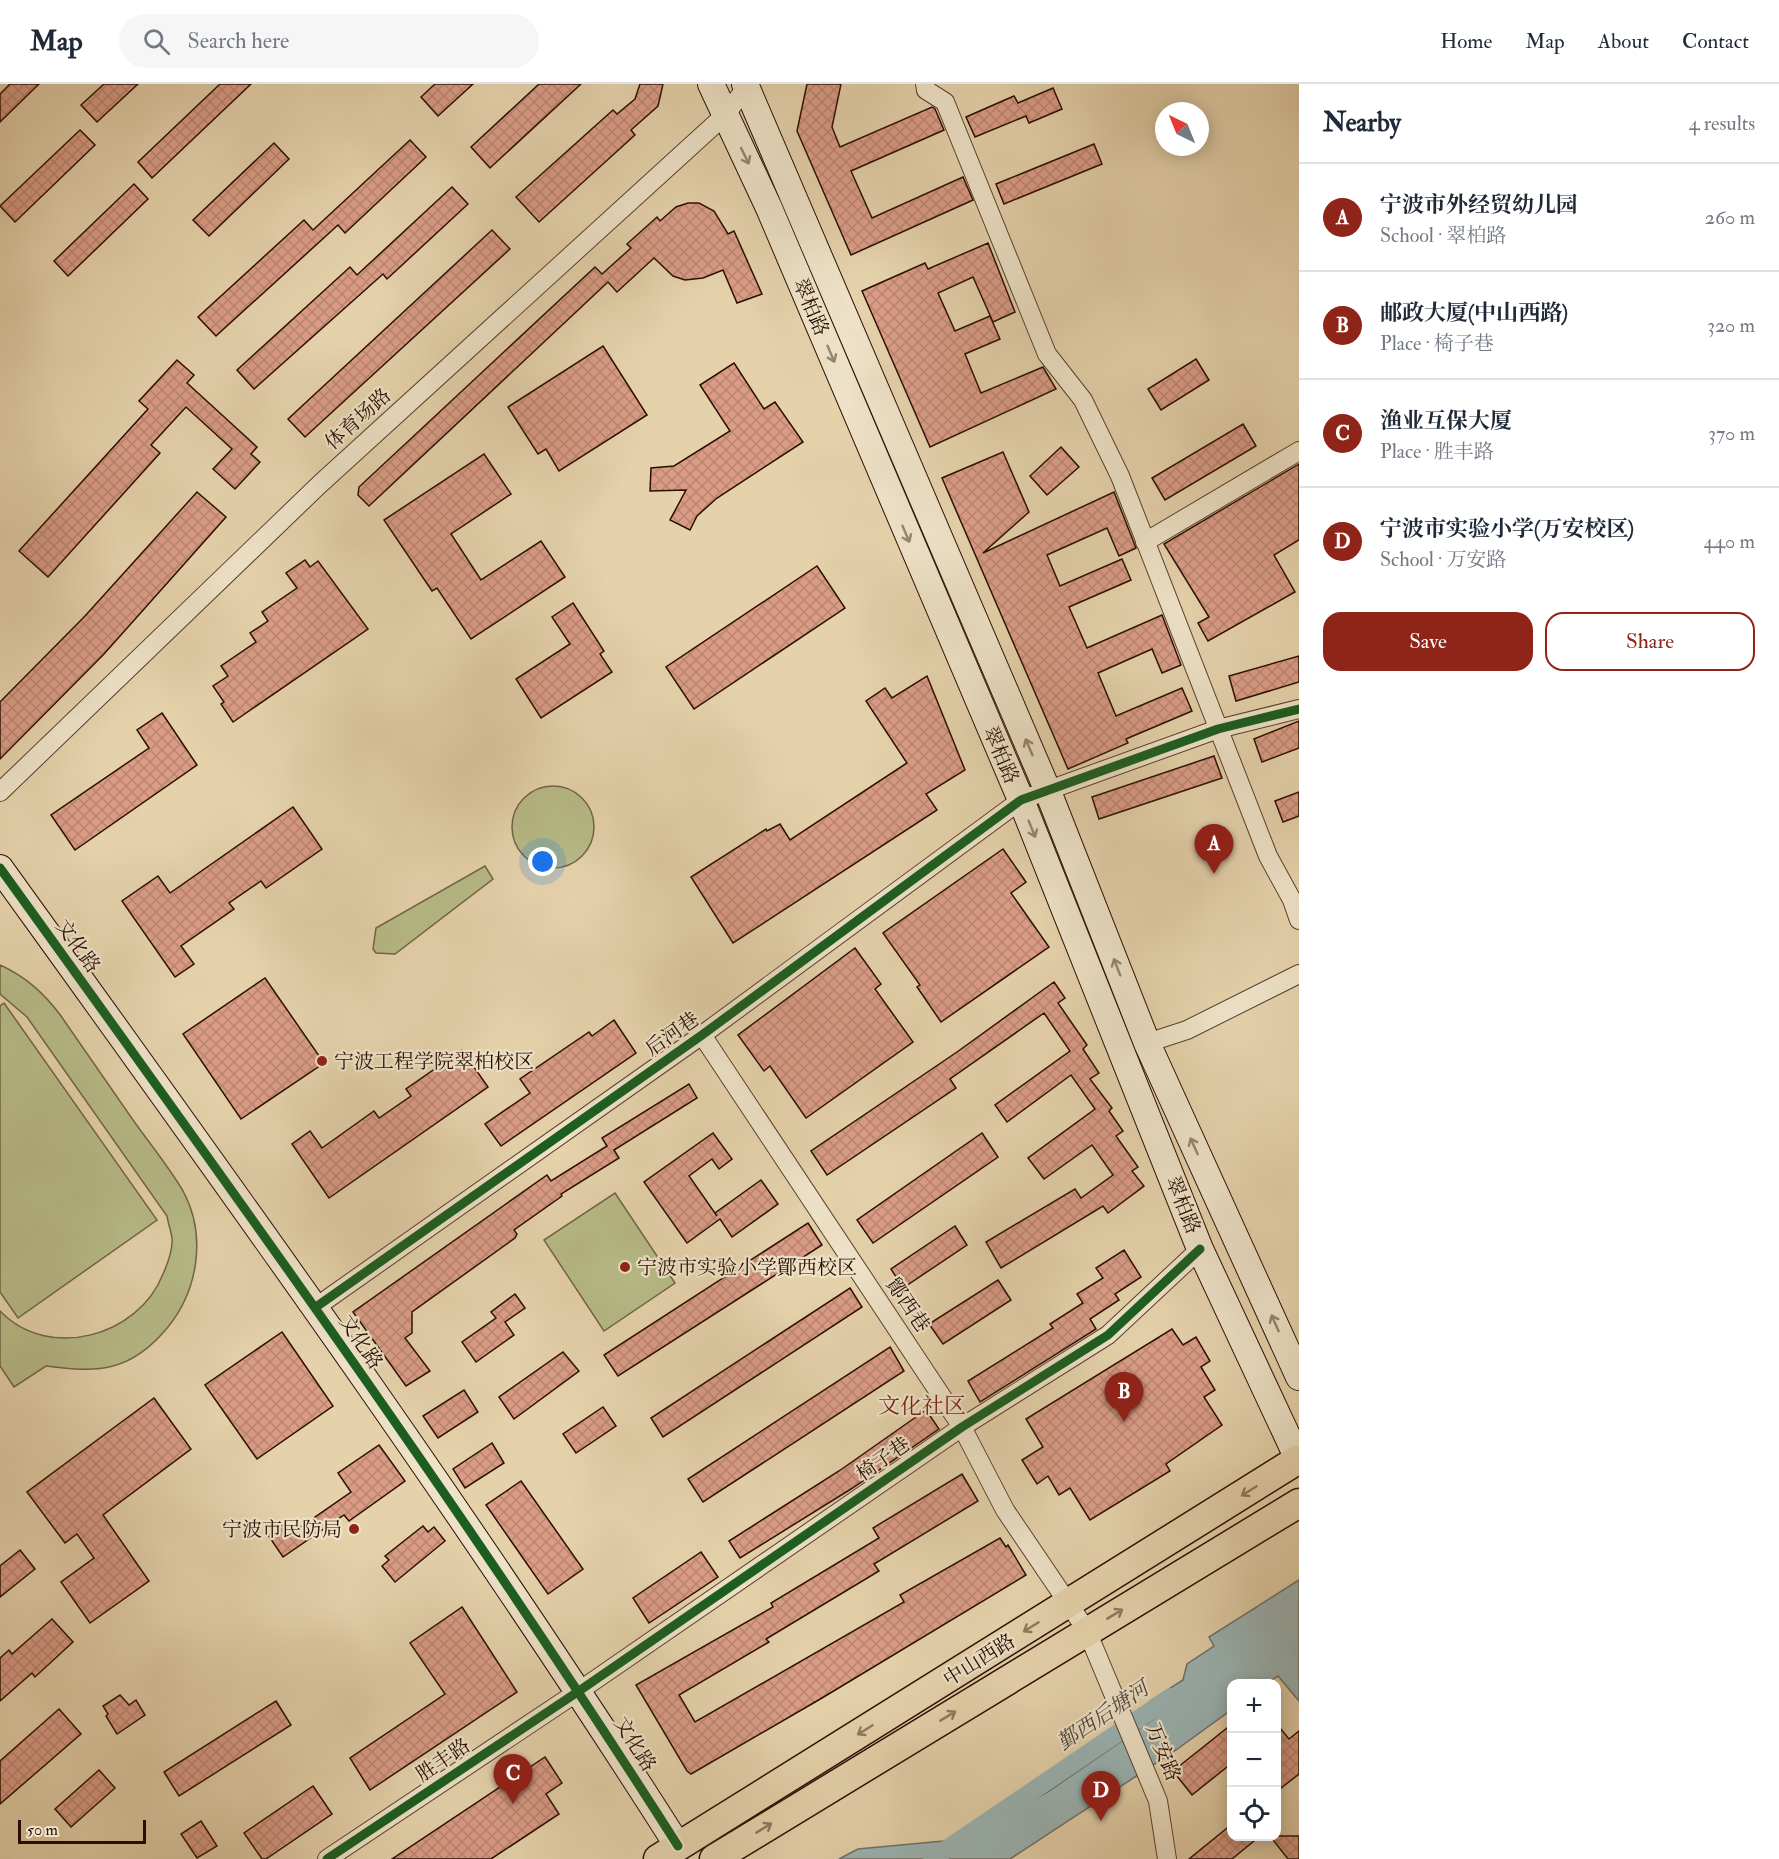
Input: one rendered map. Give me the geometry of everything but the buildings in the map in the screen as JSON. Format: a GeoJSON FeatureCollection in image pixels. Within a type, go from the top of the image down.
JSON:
{"type":"FeatureCollection","features":[{"type":"Feature","properties":{"kind":"main road","name":"翠柏路"},"geometry":{"type":"LineString","coordinates":[[711,84],[769,208],[1021,800],[1200,1249],[1299,1460]]}},
{"type":"Feature","properties":{"kind":"main road","name":"翠柏路"},"geometry":{"type":"LineString","coordinates":[[747,85],[1047,789],[1147,1043],[1299,1377]]}},
{"type":"Feature","properties":{"kind":"main road","name":"文化路"},"geometry":{"type":"LineString","coordinates":[[0,868],[316,1307],[579,1690],[668,1853]]}},
{"type":"Feature","properties":{"kind":"main road","name":"中山西路"},"geometry":{"type":"LineString","coordinates":[[668,1853],[1299,1460]]}},
{"type":"Feature","properties":{"kind":"main road","name":"中山西路"},"geometry":{"type":"LineString","coordinates":[[714,1859],[1299,1503]]}},
{"type":"Feature","properties":{"kind":"street"},"geometry":{"type":"LineString","coordinates":[[925,84],[926,90],[945,102],[1047,354],[1083,400],[1120,476],[1268,856],[1293,900],[1299,920]]}},
{"type":"Feature","properties":{"kind":"street","name":"体育场路"},"geometry":{"type":"LineString","coordinates":[[0,792],[320,484],[725,115],[747,85]]}},
{"type":"Feature","properties":{"kind":"street"},"geometry":{"type":"LineString","coordinates":[[1145,542],[1299,451]]}},
{"type":"Feature","properties":{"kind":"street","name":"后河巷"},"geometry":{"type":"LineString","coordinates":[[316,1307],[702,1035],[1021,800],[1218,729],[1299,709]]}},
{"type":"Feature","properties":{"kind":"street"},"geometry":{"type":"LineString","coordinates":[[1147,1043],[1187,1030],[1299,974]]}},
{"type":"Feature","properties":{"kind":"street","name":"鄮西巷"},"geometry":{"type":"LineString","coordinates":[[702,1035],[962,1427],[1005,1510],[1068,1604]]}},
{"type":"Feature","properties":{"kind":"street","name":"椅子巷"},"geometry":{"type":"LineString","coordinates":[[579,1690],[962,1427],[1108,1335],[1200,1249]]}},
{"type":"Feature","properties":{"kind":"street","name":"万安路"},"geometry":{"type":"LineString","coordinates":[[1068,1604],[1087,1631],[1101,1660],[1158,1801],[1167,1859]]}},
{"type":"Feature","properties":{"kind":"street","name":"胜丰路"},"geometry":{"type":"LineString","coordinates":[[327,1859],[579,1690]]}},
{"type":"Feature","properties":{"kind":"green space"},"geometry":{"type":"Polygon","coordinates":[[[553,786],[569,789],[582,798],[591,811],[594,827],[591,843],[582,856],[569,865],[553,868],[537,865],[524,856],[515,843],[512,827],[515,811],[524,798],[537,789],[553,786]]]}},
{"type":"Feature","properties":{"kind":"green space"},"geometry":{"type":"Polygon","coordinates":[[[485,866],[493,879],[395,954],[376,953],[373,949],[376,928],[485,866]]]}},
{"type":"Feature","properties":{"kind":"green space"},"geometry":{"type":"Polygon","coordinates":[[[0,965],[34,986],[48,1000],[166,1164],[183,1191],[190,1208],[197,1244],[192,1279],[178,1312],[168,1327],[141,1353],[127,1361],[98,1369],[46,1366],[14,1387],[0,1366],[0,1311],[20,1327],[43,1335],[67,1338],[91,1335],[114,1326],[134,1313],[151,1295],[168,1261],[172,1238],[167,1216],[27,1017],[0,994],[0,965]]]}},
{"type":"Feature","properties":{"kind":"green space"},"geometry":{"type":"Polygon","coordinates":[[[4,1003],[157,1220],[18,1318],[0,1292],[0,1006],[4,1003]]]}},
{"type":"Feature","properties":{"kind":"green space"},"geometry":{"type":"Polygon","coordinates":[[[615,1193],[675,1283],[604,1331],[544,1240],[615,1193]]]}},
{"type":"Feature","properties":{"kind":"water"},"geometry":{"type":"Polygon","coordinates":[[[1299,1580],[1299,1701],[1278,1676],[1273,1679],[1227,1679],[1227,1713],[1176,1750],[1010,1859],[839,1859],[858,1849],[965,1839],[1049,1791],[1154,1719],[1150,1701],[1183,1680],[1187,1664],[1214,1646],[1209,1637],[1299,1580]]]}},
{"type":"Feature","properties":{"kind":"waterway","name":"鄞西后塘河"},"geometry":{"type":"LineString","coordinates":[[932,1859],[1171,1697]]}},
{"type":"Feature","properties":{"kind":"cycle path"},"geometry":{"type":"LineString","coordinates":[[316,1307],[702,1035],[1021,800],[1218,729],[1299,709]]}},
{"type":"Feature","properties":{"kind":"cycle path"},"geometry":{"type":"LineString","coordinates":[[0,868],[431,1474],[515,1597],[678,1846]]}},
{"type":"Feature","properties":{"kind":"cycle path"},"geometry":{"type":"LineString","coordinates":[[327,1859],[579,1691],[962,1427],[1108,1335],[1200,1249]]}},
{"type":"Feature","properties":{"kind":"place","name":"宁波市外经贸幼儿园"},"geometry":{"type":"Point","coordinates":[1214,874]}},
{"type":"Feature","properties":{"kind":"place","name":"宁波工程学院翠柏校区"},"geometry":{"type":"Point","coordinates":[322,1061]}},
{"type":"Feature","properties":{"kind":"place","name":"宁波市实验小学鄮西校区"},"geometry":{"type":"Point","coordinates":[625,1267]}},
{"type":"Feature","properties":{"kind":"place","name":"邮政大厦(中山西路)"},"geometry":{"type":"Point","coordinates":[1124,1422]}},
{"type":"Feature","properties":{"kind":"place","name":"宁波市民防局"},"geometry":{"type":"Point","coordinates":[354,1529]}},
{"type":"Feature","properties":{"kind":"place","name":"渔业互保大厦"},"geometry":{"type":"Point","coordinates":[513,1804]}},
{"type":"Feature","properties":{"kind":"place","name":"宁波市实验小学(万安校区)"},"geometry":{"type":"Point","coordinates":[1101,1821]}},
{"type":"Feature","properties":{"kind":"district","name":"文化社区"},"geometry":{"type":"Point","coordinates":[922,1406]}}]}
